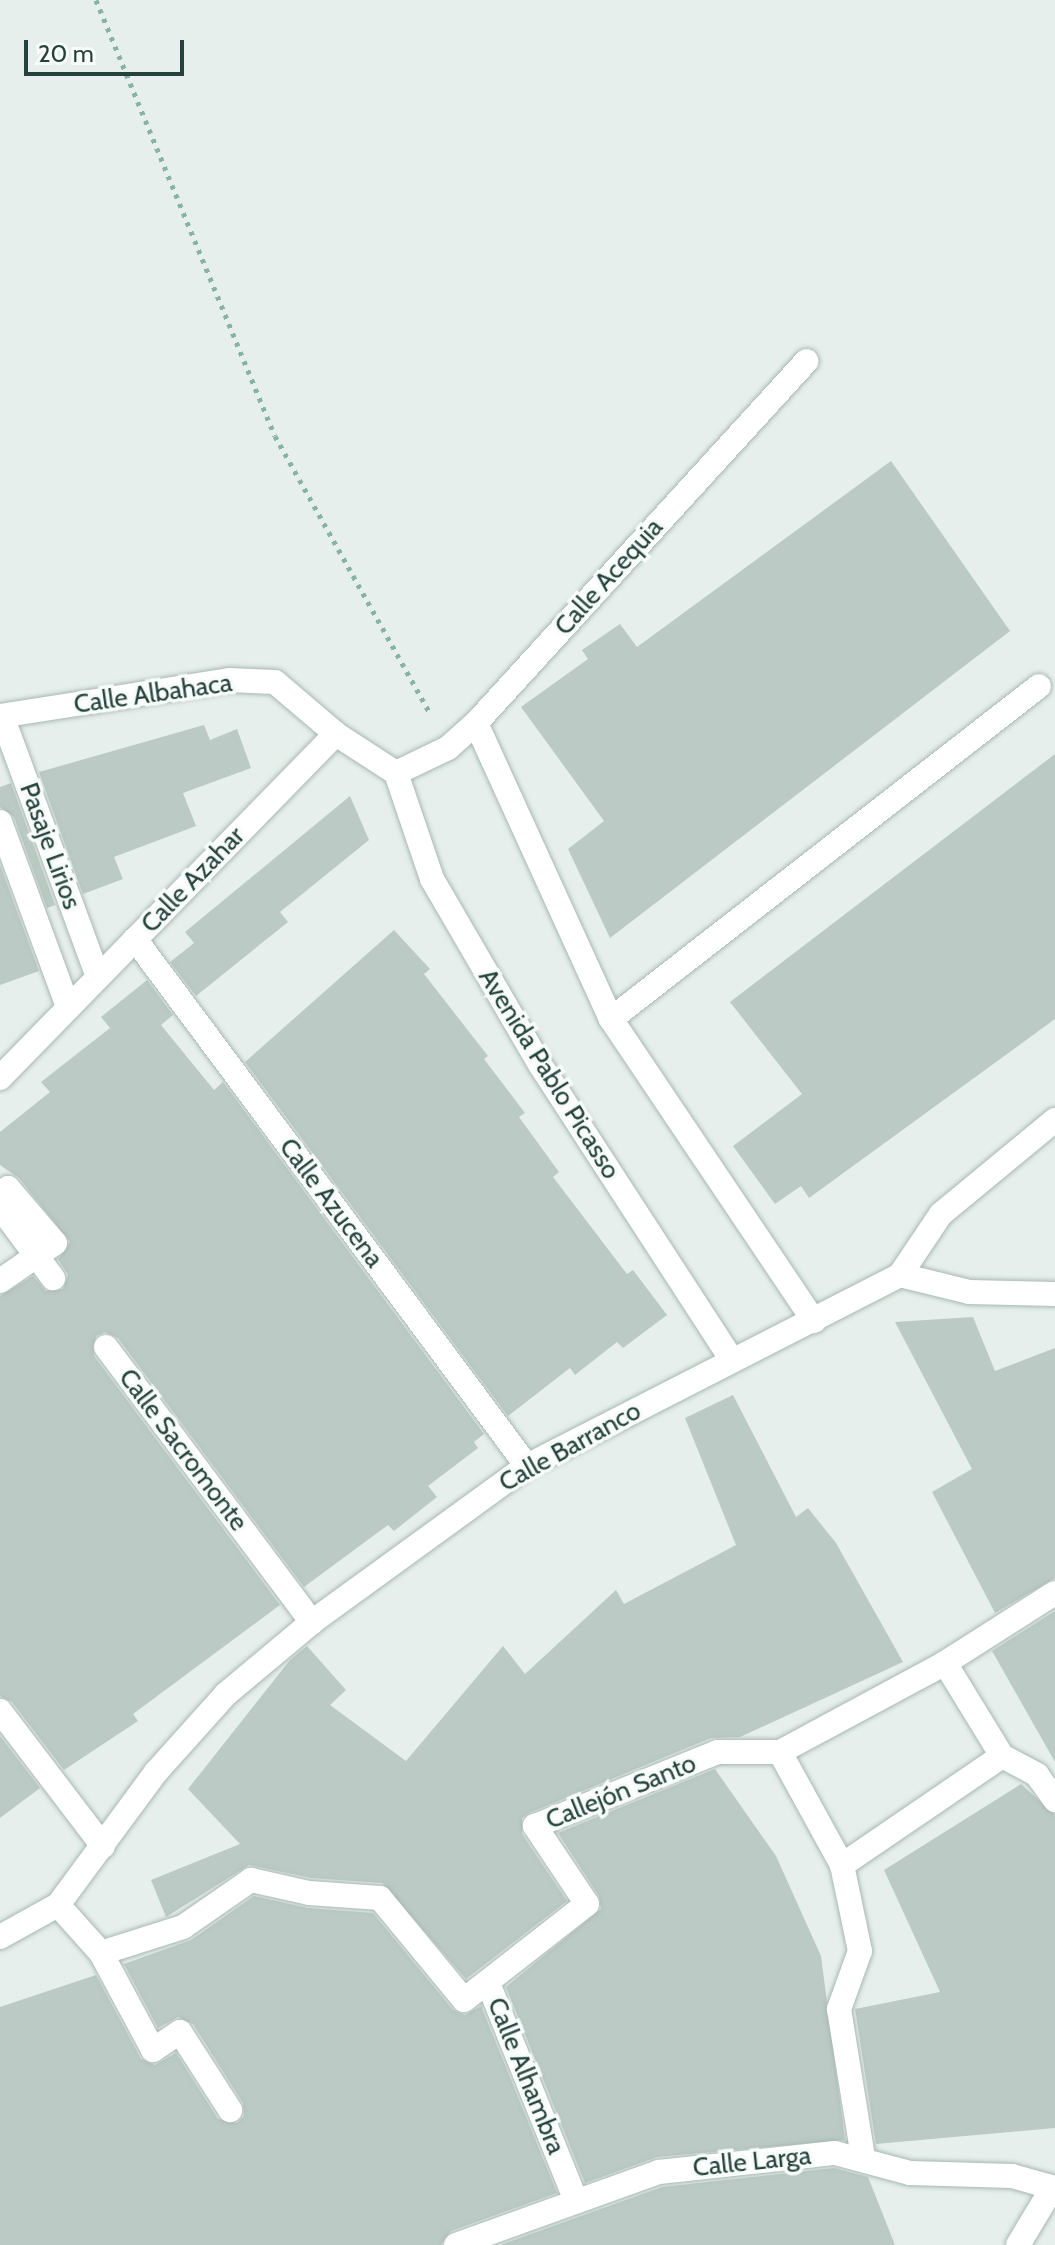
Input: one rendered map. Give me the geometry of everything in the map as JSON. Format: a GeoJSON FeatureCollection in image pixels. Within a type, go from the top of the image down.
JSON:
{"type":"FeatureCollection","features":[{"type":"Feature","properties":{"kind":"street","name":"Calle Acequia"},"geometry":{"type":"LineString","coordinates":[[396,773],[448,748],[476,723],[806,361]]}},
{"type":"Feature","properties":{"kind":"street","name":"Calle Albahaca"},"geometry":{"type":"LineString","coordinates":[[1,716],[229,680],[275,682],[336,734]]}},
{"type":"Feature","properties":{"kind":"street"},"geometry":{"type":"LineString","coordinates":[[611,1019],[1039,686]]}},
{"type":"Feature","properties":{"kind":"street","name":"Pasaje Lirios"},"geometry":{"type":"LineString","coordinates":[[1,716],[98,977]]}},
{"type":"Feature","properties":{"kind":"street"},"geometry":{"type":"LineString","coordinates":[[476,723],[611,1019],[814,1321]]}},
{"type":"Feature","properties":{"kind":"street"},"geometry":{"type":"LineString","coordinates":[[336,734],[396,773]]}},
{"type":"Feature","properties":{"kind":"street","name":"Calle Azahar"},"geometry":{"type":"LineString","coordinates":[[0,1078],[336,734]]}},
{"type":"Feature","properties":{"kind":"street","name":"Avenida Pablo Picasso"},"geometry":{"type":"LineString","coordinates":[[396,773],[432,879],[541,1066],[732,1360]]}},
{"type":"Feature","properties":{"kind":"street","name":"Pasaje Lirios"},"geometry":{"type":"LineString","coordinates":[[0,822],[68,1007]]}},
{"type":"Feature","properties":{"kind":"street","name":"Calle Azucena"},"geometry":{"type":"LineString","coordinates":[[135,939],[527,1466]]}},
{"type":"Feature","properties":{"kind":"street"},"geometry":{"type":"LineString","coordinates":[[1055,1120],[941,1214],[900,1275],[969,1292],[1055,1294]]}},
{"type":"Feature","properties":{"kind":"street"},"geometry":{"type":"LineString","coordinates":[[0,1194],[8,1188],[55,1243],[0,1281]]}},
{"type":"Feature","properties":{"kind":"street"},"geometry":{"type":"LineString","coordinates":[[0,1207],[53,1278]]}},
{"type":"Feature","properties":{"kind":"street","name":"Calle Barranco"},"geometry":{"type":"LineString","coordinates":[[58,1905],[156,1772],[226,1694],[312,1622],[527,1466],[900,1275]]}},
{"type":"Feature","properties":{"kind":"street","name":"Calle Sacromonte"},"geometry":{"type":"LineString","coordinates":[[106,1347],[312,1622]]}},
{"type":"Feature","properties":{"kind":"street"},"geometry":{"type":"LineString","coordinates":[[863,2158],[839,2009],[860,1951],[842,1865],[780,1752],[945,1663],[1055,1593]]}},
{"type":"Feature","properties":{"kind":"street"},"geometry":{"type":"LineString","coordinates":[[945,1663],[1002,1756],[1037,1775],[1055,1800]]}},
{"type":"Feature","properties":{"kind":"street"},"geometry":{"type":"LineString","coordinates":[[0,1711],[103,1846]]}},
{"type":"Feature","properties":{"kind":"street","name":"Callejón Santo"},"geometry":{"type":"LineString","coordinates":[[488,1983],[587,1904],[535,1826],[717,1752],[780,1752]]}},
{"type":"Feature","properties":{"kind":"street"},"geometry":{"type":"LineString","coordinates":[[842,1865],[1002,1756]]}},
{"type":"Feature","properties":{"kind":"street","name":"Calle Alhambra"},"geometry":{"type":"LineString","coordinates":[[101,1953],[183,1927],[251,1880],[309,1893],[380,1898],[464,2000],[488,1983],[575,2198]]}},
{"type":"Feature","properties":{"kind":"street"},"geometry":{"type":"LineString","coordinates":[[0,1937],[58,1905],[101,1953],[153,2050],[180,2032],[230,2110]]}},
{"type":"Feature","properties":{"kind":"street","name":"Calle Larga"},"geometry":{"type":"LineString","coordinates":[[456,2245],[575,2198],[659,2172],[835,2153],[910,2173],[1012,2176],[1053,2189]]}},
{"type":"Feature","properties":{"kind":"street"},"geometry":{"type":"LineString","coordinates":[[1018,2245],[1053,2189]]}},
{"type":"Feature","properties":{"kind":"path"},"geometry":{"type":"LineString","coordinates":[[96,0],[275,436],[448,748]]}},
{"type":"Feature","properties":{"kind":"building"},"geometry":{"type":"Polygon","coordinates":[[[891,461],[1010,631],[610,938],[568,849],[604,821],[521,707],[588,659],[582,650],[620,624],[637,647],[891,461]]]}},
{"type":"Feature","properties":{"kind":"building"},"geometry":{"type":"Polygon","coordinates":[[[204,725],[210,740],[237,729],[251,768],[183,793],[196,826],[114,857],[123,879],[83,894],[39,772],[204,725]]]}},
{"type":"Feature","properties":{"kind":"building"},"geometry":{"type":"Polygon","coordinates":[[[1055,754],[1055,1019],[809,1198],[801,1186],[775,1204],[733,1146],[802,1094],[730,1002],[1055,754]]]}},
{"type":"Feature","properties":{"kind":"building"},"geometry":{"type":"Polygon","coordinates":[[[11,783],[55,905],[47,908],[14,817],[0,807],[0,787],[11,783]]]}},
{"type":"Feature","properties":{"kind":"building"},"geometry":{"type":"Polygon","coordinates":[[[350,796],[369,840],[280,912],[288,922],[196,996],[170,962],[194,943],[185,932],[350,796]]]}},
{"type":"Feature","properties":{"kind":"building"},"geometry":{"type":"Polygon","coordinates":[[[0,865],[39,971],[0,985],[0,865]]]}},
{"type":"Feature","properties":{"kind":"building"},"geometry":{"type":"Polygon","coordinates":[[[394,930],[430,969],[424,974],[488,1056],[484,1059],[525,1113],[519,1117],[559,1172],[553,1177],[627,1274],[633,1270],[667,1315],[623,1348],[617,1342],[575,1375],[570,1368],[508,1416],[245,1062],[394,930]]]}},
{"type":"Feature","properties":{"kind":"building"},"geometry":{"type":"Polygon","coordinates":[[[147,980],[173,1015],[161,1025],[214,1090],[223,1082],[484,1434],[474,1442],[478,1448],[428,1486],[437,1497],[394,1531],[388,1525],[304,1587],[118,1338],[105,1332],[96,1336],[94,1356],[280,1605],[133,1714],[138,1721],[64,1770],[12,1702],[0,1696],[0,1296],[33,1276],[46,1291],[63,1289],[68,1275],[58,1259],[70,1242],[19,1178],[0,1165],[0,1132],[50,1092],[41,1082],[110,1028],[101,1017],[147,980]]]}},
{"type":"Feature","properties":{"kind":"building"},"geometry":{"type":"Polygon","coordinates":[[[973,1317],[995,1371],[1055,1348],[1055,1578],[995,1613],[932,1492],[972,1469],[895,1322],[973,1317]]]}},
{"type":"Feature","properties":{"kind":"building"},"geometry":{"type":"Polygon","coordinates":[[[733,1395],[796,1517],[808,1508],[836,1543],[903,1662],[740,1737],[711,1738],[522,1818],[522,1834],[567,1901],[466,1979],[382,1883],[311,1878],[249,1865],[166,1917],[151,1880],[240,1844],[188,1789],[290,1660],[307,1646],[346,1690],[330,1705],[406,1761],[503,1646],[525,1674],[616,1590],[624,1604],[736,1545],[685,1418],[733,1395]]]}},
{"type":"Feature","properties":{"kind":"building"},"geometry":{"type":"Polygon","coordinates":[[[1055,1611],[1055,1762],[992,1651],[1055,1611]]]}},
{"type":"Feature","properties":{"kind":"building"},"geometry":{"type":"Polygon","coordinates":[[[0,1736],[40,1788],[0,1818],[0,1736]]]}},
{"type":"Feature","properties":{"kind":"building"},"geometry":{"type":"Polygon","coordinates":[[[715,1769],[776,1856],[821,1956],[845,2140],[657,2157],[585,2183],[506,1987],[601,1909],[599,1896],[558,1833],[715,1769]]]}},
{"type":"Feature","properties":{"kind":"building"},"geometry":{"type":"Polygon","coordinates":[[[1021,1784],[1055,1815],[1055,2128],[876,2144],[855,2009],[940,1992],[884,1870],[1021,1784]]]}},
{"type":"Feature","properties":{"kind":"building"},"geometry":{"type":"Polygon","coordinates":[[[254,1896],[308,1908],[373,1913],[453,2010],[465,2015],[481,2006],[557,2193],[451,2231],[441,2245],[0,2245],[0,2007],[96,1975],[141,2059],[155,2065],[176,2053],[218,2119],[237,2123],[244,2116],[243,2103],[193,2024],[178,2017],[158,2028],[124,1964],[191,1940],[254,1896]]]}},
{"type":"Feature","properties":{"kind":"building"},"geometry":{"type":"Polygon","coordinates":[[[834,2168],[868,2177],[895,2245],[500,2245],[662,2187],[834,2168]]]}}]}
